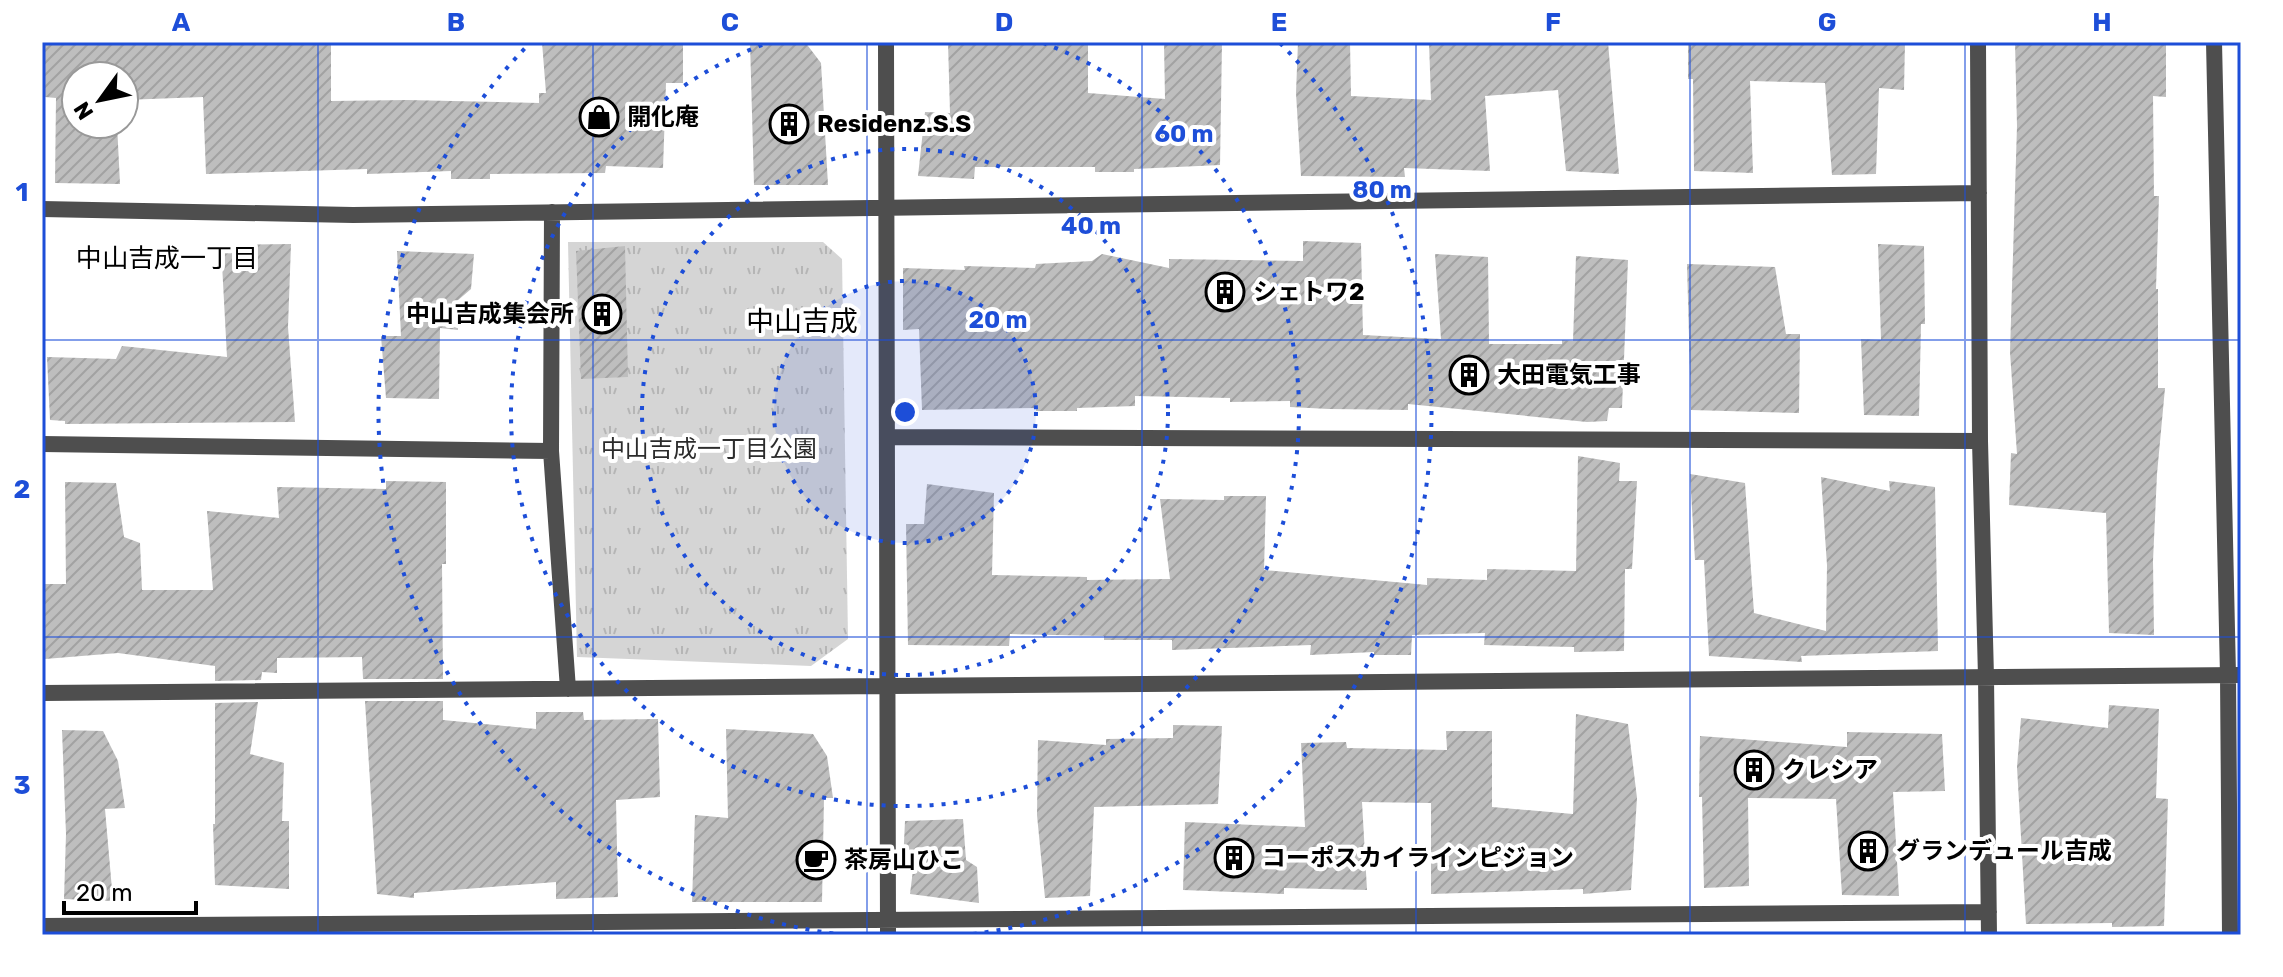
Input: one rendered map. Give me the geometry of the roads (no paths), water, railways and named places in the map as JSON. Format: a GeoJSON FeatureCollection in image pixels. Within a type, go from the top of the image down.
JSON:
{"type":"FeatureCollection","features":[{"type":"Feature","properties":{"kind":"street"},"geometry":{"type":"LineString","coordinates":[[886,42],[888,927]]}},
{"type":"Feature","properties":{"kind":"street"},"geometry":{"type":"LineString","coordinates":[[1978,42],[1980,441],[1989,935]]}},
{"type":"Feature","properties":{"kind":"street"},"geometry":{"type":"LineString","coordinates":[[2214,42],[2234,675],[2230,935]]}},
{"type":"Feature","properties":{"kind":"street"},"geometry":{"type":"LineString","coordinates":[[42,209],[353,215],[1979,193]]}},
{"type":"Feature","properties":{"kind":"street"},"geometry":{"type":"LineString","coordinates":[[552,212],[551,451],[568,689]]}},
{"type":"Feature","properties":{"kind":"street"},"geometry":{"type":"LineString","coordinates":[[887,437],[1980,441]]}},
{"type":"Feature","properties":{"kind":"street"},"geometry":{"type":"LineString","coordinates":[[42,444],[551,451]]}},
{"type":"Feature","properties":{"kind":"street"},"geometry":{"type":"LineString","coordinates":[[42,693],[2234,675]]}},
{"type":"Feature","properties":{"kind":"street"},"geometry":{"type":"LineString","coordinates":[[42,926],[888,927],[1989,912]]}},
{"type":"Feature","properties":{"kind":"place","name":"開化庵"},"geometry":{"type":"Point","coordinates":[599,117]}},
{"type":"Feature","properties":{"kind":"place","name":"Residenz.S.S"},"geometry":{"type":"Point","coordinates":[789,124]}},
{"type":"Feature","properties":{"kind":"place","name":"シェトワ2"},"geometry":{"type":"Point","coordinates":[1225,292]}},
{"type":"Feature","properties":{"kind":"place","name":"中山吉成集会所"},"geometry":{"type":"Point","coordinates":[602,314]}},
{"type":"Feature","properties":{"kind":"place","name":"大田電気工事"},"geometry":{"type":"Point","coordinates":[1469,375]}},
{"type":"Feature","properties":{"kind":"place","name":"クレシア"},"geometry":{"type":"Point","coordinates":[1754,770]}},
{"type":"Feature","properties":{"kind":"place","name":"グランデュール吉成"},"geometry":{"type":"Point","coordinates":[1868,851]}},
{"type":"Feature","properties":{"kind":"place","name":"コーポスカイラインピジョン"},"geometry":{"type":"Point","coordinates":[1234,858]}},
{"type":"Feature","properties":{"kind":"place","name":"茶房山ひこ"},"geometry":{"type":"Point","coordinates":[816,860]}},
{"type":"Feature","properties":{"kind":"district","name":"中山吉成一丁目"},"geometry":{"type":"Point","coordinates":[167,258]}},
{"type":"Feature","properties":{"kind":"district","name":"中山吉成"},"geometry":{"type":"Point","coordinates":[802,321]}},
{"type":"Feature","properties":{"kind":"park label","name":"中山吉成一丁目公園"},"geometry":{"type":"Point","coordinates":[709,449]}}]}
